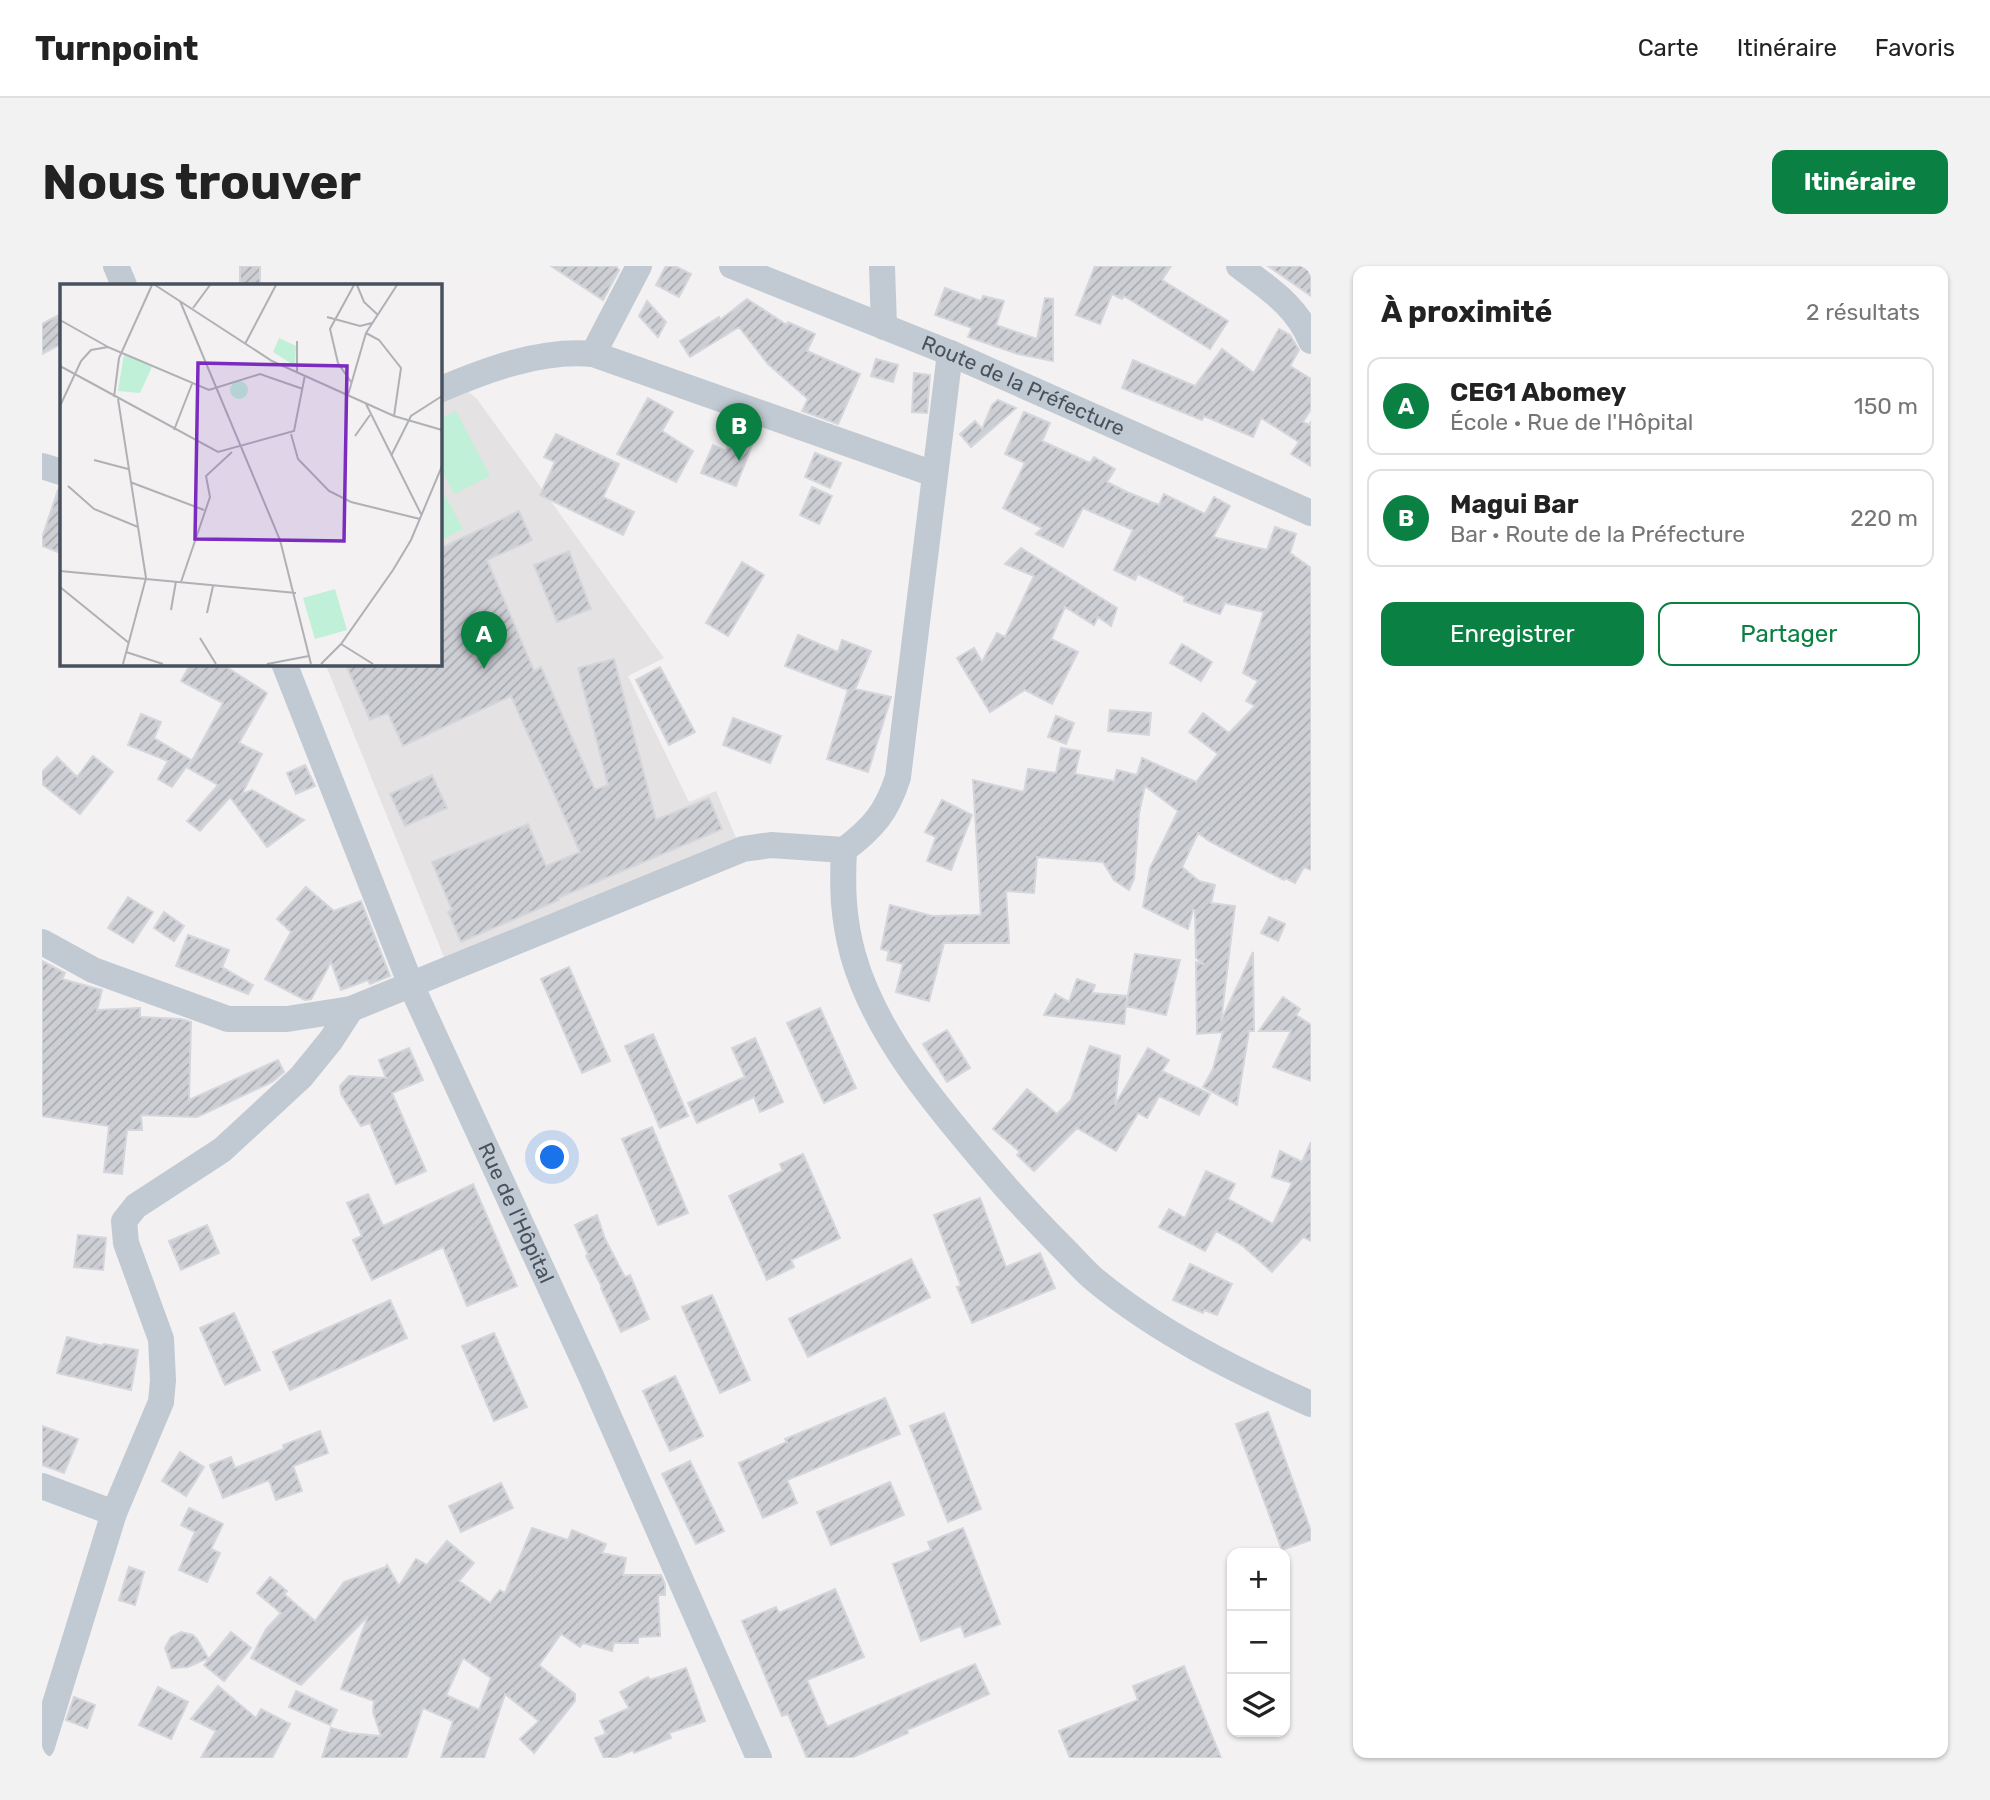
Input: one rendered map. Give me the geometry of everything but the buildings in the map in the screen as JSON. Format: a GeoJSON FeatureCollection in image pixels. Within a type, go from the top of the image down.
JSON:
{"type":"FeatureCollection","features":[{"type":"Feature","properties":{"kind":"street"},"geometry":{"type":"LineString","coordinates":[[116,266],[124,284]]}},
{"type":"Feature","properties":{"kind":"street"},"geometry":{"type":"LineString","coordinates":[[593,354],[639,266]]}},
{"type":"Feature","properties":{"kind":"street","name":"Route de la Préfecture"},"geometry":{"type":"LineString","coordinates":[[732,266],[950,353],[1311,513]]}},
{"type":"Feature","properties":{"kind":"street"},"geometry":{"type":"LineString","coordinates":[[882,266],[884,327]]}},
{"type":"Feature","properties":{"kind":"street"},"geometry":{"type":"LineString","coordinates":[[1239,266],[1291,306],[1302,321],[1311,341]]}},
{"type":"Feature","properties":{"kind":"street"},"geometry":{"type":"LineString","coordinates":[[441,389],[471,376],[567,351],[593,354],[934,474]]}},
{"type":"Feature","properties":{"kind":"street"},"geometry":{"type":"LineString","coordinates":[[42,942],[93,970],[228,1018],[287,1019],[351,1009],[743,849],[771,845],[844,850],[868,832],[882,814],[891,801],[898,778],[950,353]]}},
{"type":"Feature","properties":{"kind":"street"},"geometry":{"type":"LineString","coordinates":[[42,466],[60,472]]}},
{"type":"Feature","properties":{"kind":"street","name":"Rue de l'Hôpital"},"geometry":{"type":"LineString","coordinates":[[285,665],[411,985],[590,1374],[759,1758]]}},
{"type":"Feature","properties":{"kind":"street"},"geometry":{"type":"LineString","coordinates":[[844,850],[844,916],[853,957],[874,1008],[909,1068],[944,1115],[1003,1185],[1095,1280],[1173,1335],[1274,1388],[1311,1404]]}},
{"type":"Feature","properties":{"kind":"street"},"geometry":{"type":"LineString","coordinates":[[42,1746],[114,1513],[161,1402],[161,1339],[127,1243],[124,1221],[136,1206],[222,1150],[301,1077],[331,1040],[351,1009]]}},
{"type":"Feature","properties":{"kind":"street"},"geometry":{"type":"LineString","coordinates":[[42,1486],[114,1513]]}},
{"type":"Feature","properties":{"kind":"shaded area"},"geometry":{"type":"Polygon","coordinates":[[[465,389],[477,399],[664,658],[628,676],[689,802],[716,791],[737,840],[446,962],[326,665],[441,665],[441,399],[465,389]]]}},
{"type":"Feature","properties":{"kind":"green space"},"geometry":{"type":"Polygon","coordinates":[[[456,411],[490,476],[454,494],[441,470],[441,418],[456,411]]]}},
{"type":"Feature","properties":{"kind":"green space"},"geometry":{"type":"Polygon","coordinates":[[[441,488],[463,529],[441,540],[441,488]]]}},
{"type":"Feature","properties":{"kind":"place","name":"Magui Bar"},"geometry":{"type":"Point","coordinates":[739,461]}},
{"type":"Feature","properties":{"kind":"place","name":"CEG1 Abomey"},"geometry":{"type":"Point","coordinates":[484,669]}}]}
